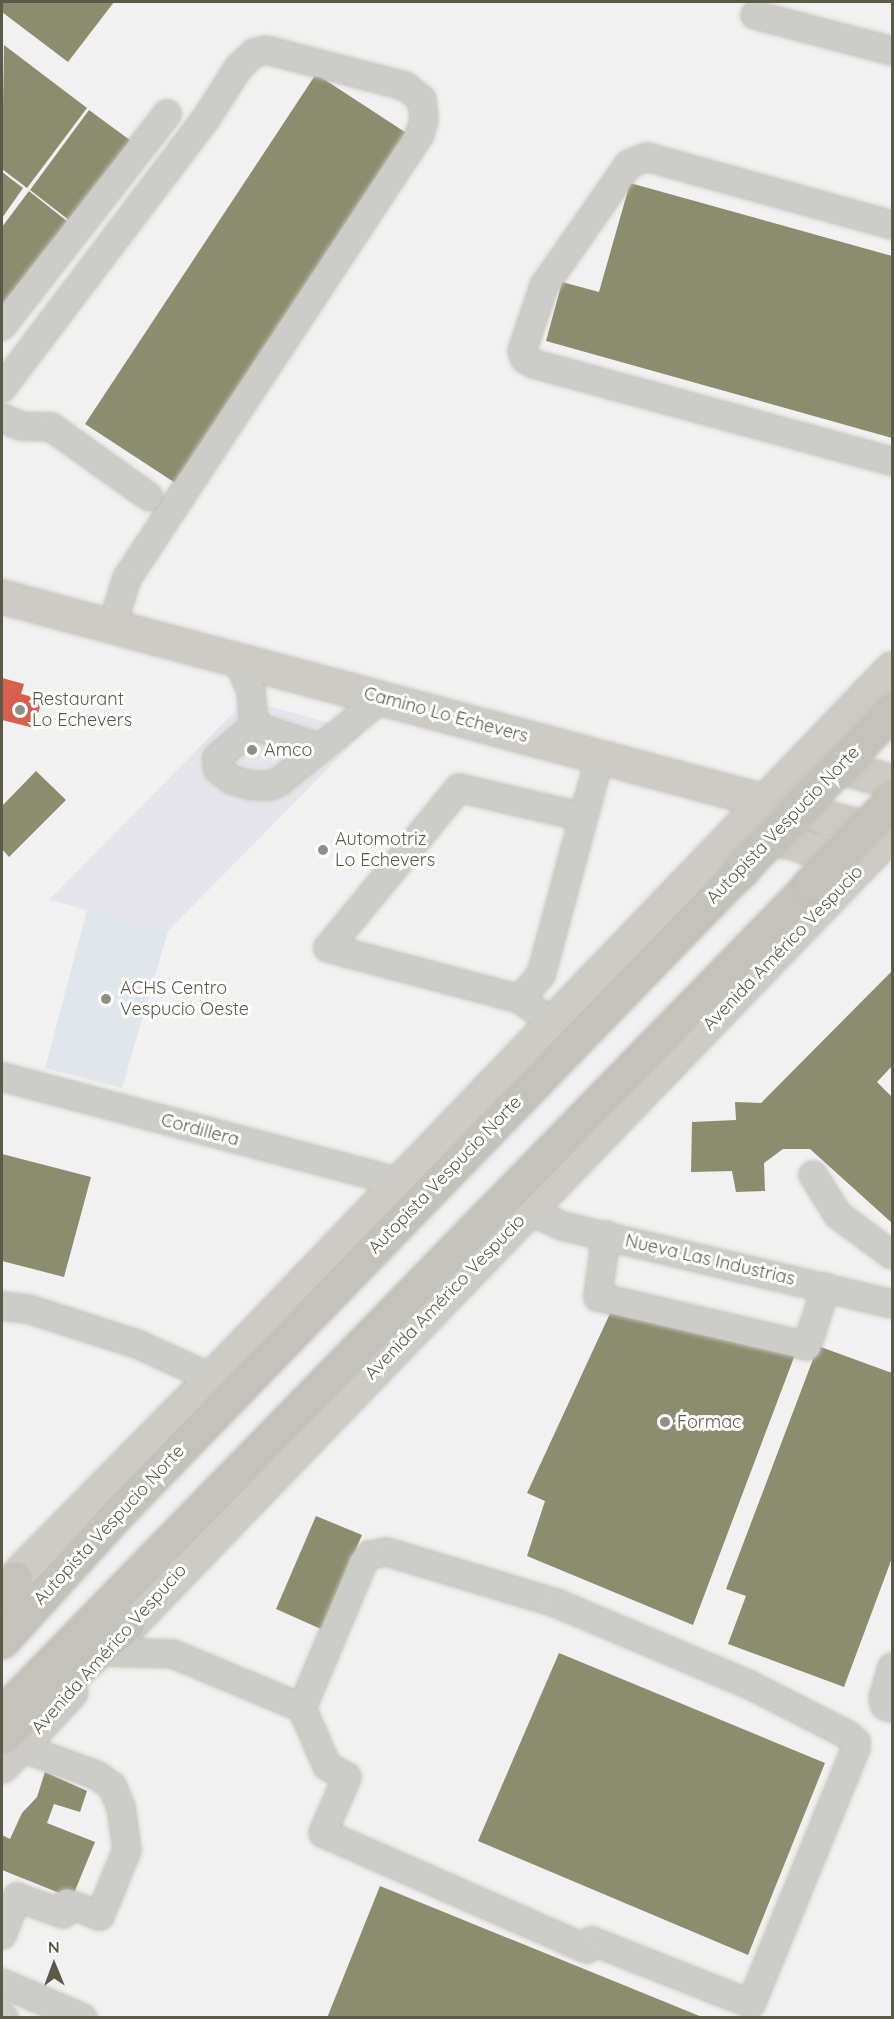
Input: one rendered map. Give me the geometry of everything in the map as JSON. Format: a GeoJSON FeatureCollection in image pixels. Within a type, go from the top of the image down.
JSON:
{"type":"FeatureCollection","features":[{"type":"Feature","properties":{"kind":"highway","name":"Autopista Vespucio Norte"},"geometry":{"type":"LineString","coordinates":[[2,1641],[119,1512],[892,712]]}},
{"type":"Feature","properties":{"kind":"highway"},"geometry":{"type":"LineString","coordinates":[[2,1713],[892,799]]}},
{"type":"Feature","properties":{"kind":"highway"},"geometry":{"type":"LineString","coordinates":[[8,1750],[128,1624]]}},
{"type":"Feature","properties":{"kind":"main road","name":"Camino Lo Echevers"},"geometry":{"type":"LineString","coordinates":[[2,597],[237,658],[715,789],[892,834]]}},
{"type":"Feature","properties":{"kind":"main road"},"geometry":{"type":"LineString","coordinates":[[6,1588],[204,1386],[892,669]]}},
{"type":"Feature","properties":{"kind":"main road"},"geometry":{"type":"LineString","coordinates":[[852,712],[892,729]]}},
{"type":"Feature","properties":{"kind":"main road"},"geometry":{"type":"LineString","coordinates":[[808,758],[892,782]]}},
{"type":"Feature","properties":{"kind":"main road"},"geometry":{"type":"LineString","coordinates":[[715,789],[730,810],[734,834]]}},
{"type":"Feature","properties":{"kind":"main road"},"geometry":{"type":"LineString","coordinates":[[734,834],[757,834],[788,841],[856,870]]}},
{"type":"Feature","properties":{"kind":"main road","name":"Avenida Américo Vespucio"},"geometry":{"type":"LineString","coordinates":[[8,1750],[106,1652],[128,1624],[892,834]]}},
{"type":"Feature","properties":{"kind":"street"},"geometry":{"type":"LineString","coordinates":[[755,15],[892,51]]}},
{"type":"Feature","properties":{"kind":"street"},"geometry":{"type":"LineString","coordinates":[[2,388],[207,117],[238,67],[254,53],[266,50],[405,86],[422,100],[424,120],[420,134],[127,578],[112,626]]}},
{"type":"Feature","properties":{"kind":"street"},"geometry":{"type":"LineString","coordinates":[[2,326],[167,114]]}},
{"type":"Feature","properties":{"kind":"street"},"geometry":{"type":"LineString","coordinates":[[892,225],[647,158],[629,165],[544,286],[522,351],[525,359],[534,364],[892,461]]}},
{"type":"Feature","properties":{"kind":"street"},"geometry":{"type":"LineString","coordinates":[[2,417],[21,426],[51,427],[149,497]]}},
{"type":"Feature","properties":{"kind":"street"},"geometry":{"type":"LineString","coordinates":[[237,658],[251,691],[255,726]]}},
{"type":"Feature","properties":{"kind":"street"},"geometry":{"type":"LineString","coordinates":[[255,726],[217,758],[218,769],[232,780],[269,786],[382,698]]}},
{"type":"Feature","properties":{"kind":"street"},"geometry":{"type":"LineString","coordinates":[[255,726],[320,748]]}},
{"type":"Feature","properties":{"kind":"street"},"geometry":{"type":"LineString","coordinates":[[520,999],[541,975],[600,757]]}},
{"type":"Feature","properties":{"kind":"street"},"geometry":{"type":"LineString","coordinates":[[552,1023],[520,999],[328,948],[459,788],[583,817]]}},
{"type":"Feature","properties":{"kind":"street","name":"Cordillera"},"geometry":{"type":"LineString","coordinates":[[2,1077],[399,1182]]}},
{"type":"Feature","properties":{"kind":"street"},"geometry":{"type":"LineString","coordinates":[[813,1175],[838,1215],[892,1255]]}},
{"type":"Feature","properties":{"kind":"street","name":"Nueva Las Industrias"},"geometry":{"type":"LineString","coordinates":[[533,1206],[553,1223],[892,1304]]}},
{"type":"Feature","properties":{"kind":"street"},"geometry":{"type":"LineString","coordinates":[[606,1235],[598,1297],[807,1346],[826,1287]]}},
{"type":"Feature","properties":{"kind":"street"},"geometry":{"type":"LineString","coordinates":[[2,1306],[28,1309],[137,1344],[204,1386]]}},
{"type":"Feature","properties":{"kind":"street"},"geometry":{"type":"LineString","coordinates":[[2,1311],[80,1341],[150,1360],[204,1386]]}},
{"type":"Feature","properties":{"kind":"street"},"geometry":{"type":"LineString","coordinates":[[106,1652],[173,1654],[302,1708],[327,1766],[347,1777],[322,1833],[587,1949],[592,1941],[752,2004],[856,1748],[856,1742],[848,1735],[748,1684],[556,1603],[387,1552],[370,1555],[363,1563],[302,1708]]}},
{"type":"Feature","properties":{"kind":"street"},"geometry":{"type":"LineString","coordinates":[[892,1667],[883,1699],[885,1706],[892,1708]]}},
{"type":"Feature","properties":{"kind":"street"},"geometry":{"type":"LineString","coordinates":[[2,1935],[17,1897],[63,1914],[67,1903],[100,1916],[127,1850],[121,1807],[112,1786],[96,1775],[8,1750]]}},
{"type":"Feature","properties":{"kind":"street"},"geometry":{"type":"LineString","coordinates":[[2,1983],[38,2009],[83,2018]]}},
{"type":"Feature","properties":{"kind":"shaded area"},"geometry":{"type":"Polygon","coordinates":[[[246,700],[364,732],[168,931],[49,900],[246,700]]]}},
{"type":"Feature","properties":{"kind":"shaded area","name":"ACHS Centro Vespucio Oeste"},"geometry":{"type":"Polygon","coordinates":[[[87,910],[168,931],[122,1088],[45,1068],[87,910]]]}},
{"type":"Feature","properties":{"kind":"building: Comercios","name":"Restaurant Lo Echevers"},"geometry":{"type":"Polygon","coordinates":[[[2,678],[24,684],[21,694],[42,699],[34,728],[2,720],[2,678]]]}},
{"type":"Feature","properties":{"kind":"building: Industria"},"geometry":{"type":"Polygon","coordinates":[[[2,2],[114,2],[68,62],[2,12],[2,2]]]}},
{"type":"Feature","properties":{"kind":"building: Industria"},"geometry":{"type":"Polygon","coordinates":[[[4,45],[87,108],[27,188],[2,169],[4,45]]]}},
{"type":"Feature","properties":{"kind":"building: Industria"},"geometry":{"type":"Polygon","coordinates":[[[316,74],[414,138],[183,488],[85,424],[316,74]]]}},
{"type":"Feature","properties":{"kind":"building: Industria"},"geometry":{"type":"Polygon","coordinates":[[[89,110],[138,146],[78,227],[30,190],[89,110]]]}},
{"type":"Feature","properties":{"kind":"building: Industria"},"geometry":{"type":"Polygon","coordinates":[[[2,172],[23,188],[2,218],[2,172]]]}},
{"type":"Feature","properties":{"kind":"building: Industria"},"geometry":{"type":"Polygon","coordinates":[[[630,183],[892,256],[892,438],[546,341],[562,282],[599,292],[630,183]]]}},
{"type":"Feature","properties":{"kind":"building: Industria"},"geometry":{"type":"Polygon","coordinates":[[[29,191],[68,222],[2,309],[2,227],[29,191]]]}},
{"type":"Feature","properties":{"kind":"building: Industria"},"geometry":{"type":"Polygon","coordinates":[[[36,771],[66,800],[9,857],[2,849],[2,806],[36,771]]]}},
{"type":"Feature","properties":{"kind":"building: Industria"},"geometry":{"type":"Polygon","coordinates":[[[891,972],[892,1066],[877,1082],[892,1097],[892,1223],[810,1149],[783,1149],[764,1163],[765,1191],[736,1192],[732,1171],[691,1172],[692,1122],[736,1120],[735,1102],[761,1103],[891,972]]]}},
{"type":"Feature","properties":{"kind":"building: Industria"},"geometry":{"type":"Polygon","coordinates":[[[2,1154],[91,1177],[64,1277],[2,1261],[2,1154]]]}},
{"type":"Feature","properties":{"kind":"building: Industria","name":"Formac"},"geometry":{"type":"Polygon","coordinates":[[[613,1307],[796,1352],[693,1625],[527,1556],[545,1501],[527,1493],[613,1307]]]}},
{"type":"Feature","properties":{"kind":"building: Industria"},"geometry":{"type":"Polygon","coordinates":[[[818,1346],[892,1373],[892,1558],[844,1687],[728,1644],[746,1596],[726,1589],[818,1346]]]}},
{"type":"Feature","properties":{"kind":"building: Industria"},"geometry":{"type":"Polygon","coordinates":[[[316,1516],[362,1535],[321,1629],[276,1609],[316,1516]]]}},
{"type":"Feature","properties":{"kind":"building: Industria"},"geometry":{"type":"Polygon","coordinates":[[[559,1653],[825,1763],[748,1955],[478,1841],[559,1653]]]}},
{"type":"Feature","properties":{"kind":"building: Industria"},"geometry":{"type":"Polygon","coordinates":[[[45,1772],[87,1791],[80,1812],[54,1804],[47,1823],[95,1842],[72,1898],[2,1870],[2,1835],[10,1839],[22,1813],[37,1797],[45,1772]]]}},
{"type":"Feature","properties":{"kind":"building: Industria"},"geometry":{"type":"Polygon","coordinates":[[[380,1886],[702,2017],[702,2018],[327,2018],[380,1886]]]}},
{"type":"Feature","properties":{"kind":"place","name":"Restaurant Lo Echevers"},"geometry":{"type":"Point","coordinates":[20,710]}},
{"type":"Feature","properties":{"kind":"place","name":"Amco"},"geometry":{"type":"Point","coordinates":[252,750]}},
{"type":"Feature","properties":{"kind":"place","name":"Automotriz Lo Echevers"},"geometry":{"type":"Point","coordinates":[323,850]}},
{"type":"Feature","properties":{"kind":"place","name":"ACHS Centro Vespucio Oeste"},"geometry":{"type":"Point","coordinates":[106,999]}},
{"type":"Feature","properties":{"kind":"place","name":"Formac"},"geometry":{"type":"Point","coordinates":[665,1422]}}]}
